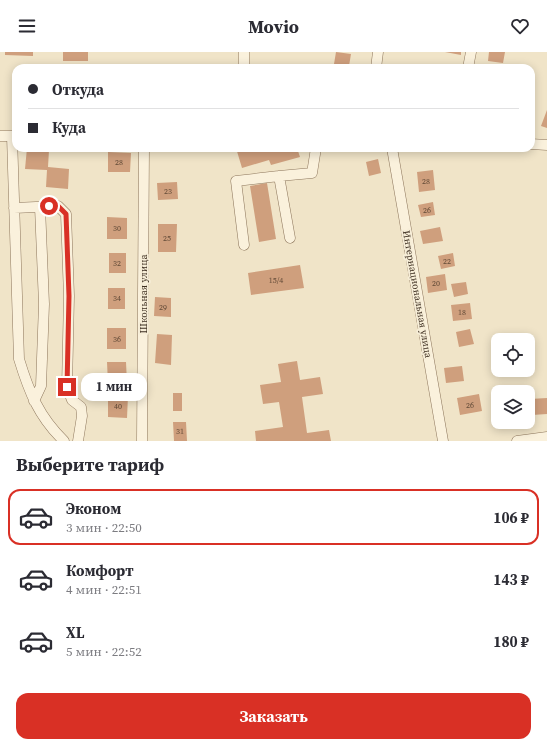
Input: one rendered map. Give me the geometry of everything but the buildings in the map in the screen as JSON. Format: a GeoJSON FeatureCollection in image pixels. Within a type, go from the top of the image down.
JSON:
{"type":"FeatureCollection","features":[{"type":"Feature","properties":{"kind":"street"},"geometry":{"type":"LineString","coordinates":[[244,52],[244,64]]}},
{"type":"Feature","properties":{"kind":"street"},"geometry":{"type":"LineString","coordinates":[[376,64],[378,52]]}},
{"type":"Feature","properties":{"kind":"street"},"geometry":{"type":"LineString","coordinates":[[469,64],[471,52]]}},
{"type":"Feature","properties":{"kind":"street"},"geometry":{"type":"LineString","coordinates":[[0,136],[12,136]]}},
{"type":"Feature","properties":{"kind":"street"},"geometry":{"type":"LineString","coordinates":[[535,144],[547,145]]}},
{"type":"Feature","properties":{"kind":"street"},"geometry":{"type":"LineString","coordinates":[[14,152],[14,208],[19,359],[29,392],[49,426],[64,441]]}},
{"type":"Feature","properties":{"kind":"street","name":"Школьная улица"},"geometry":{"type":"LineString","coordinates":[[142,441],[144,152]]}},
{"type":"Feature","properties":{"kind":"street"},"geometry":{"type":"LineString","coordinates":[[244,245],[236,181],[312,172],[315,152]]}},
{"type":"Feature","properties":{"kind":"street","name":"Интернациональная улица"},"geometry":{"type":"LineString","coordinates":[[393,152],[443,441]]}},
{"type":"Feature","properties":{"kind":"street"},"geometry":{"type":"LineString","coordinates":[[278,176],[290,238]]}},
{"type":"Feature","properties":{"kind":"street"},"geometry":{"type":"LineString","coordinates":[[14,208],[58,206],[66,214],[69,296],[67,387],[72,400],[81,407],[82,416],[78,441]]}},
{"type":"Feature","properties":{"kind":"street"},"geometry":{"type":"LineString","coordinates":[[34,401],[40,386],[44,304],[40,207]]}},
{"type":"Feature","properties":{"kind":"street"},"geometry":{"type":"LineString","coordinates":[[517,441],[547,437]]}},
{"type":"Feature","properties":{"kind":"route"},"geometry":{"type":"LineString","coordinates":[[49,206],[58,206],[66,214],[69,296],[67,387]]}}]}
